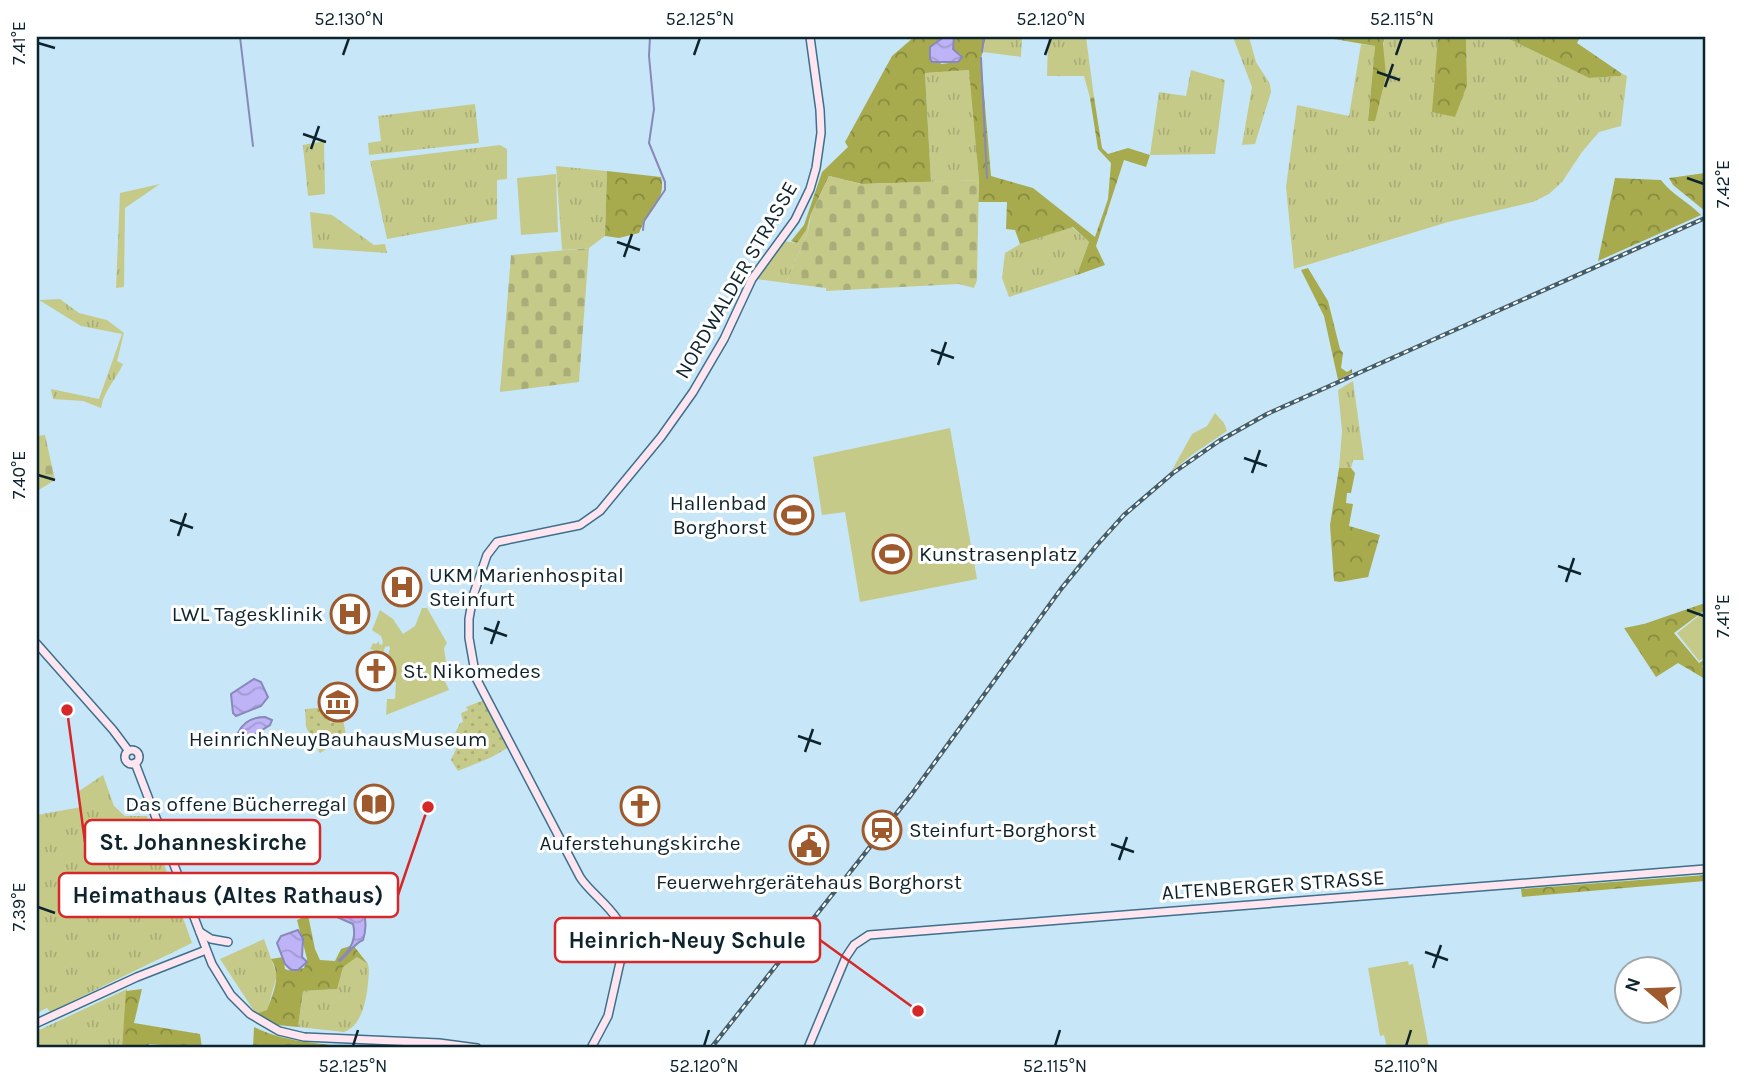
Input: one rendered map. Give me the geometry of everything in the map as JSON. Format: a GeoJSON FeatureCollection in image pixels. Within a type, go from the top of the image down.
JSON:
{"type":"FeatureCollection","features":[{"type":"Feature","properties":{"kind":"main road","name":"NORDWALDER STRASSE"},"geometry":{"type":"LineString","coordinates":[[593,1046],[608,1016],[621,958],[617,953],[622,948],[620,928],[610,908],[588,889],[580,877],[477,677],[470,643],[469,619],[473,596],[489,551],[497,541],[580,525],[600,511],[681,410],[724,339],[752,279],[800,210],[816,168],[821,133],[810,37]]}},
{"type":"Feature","properties":{"kind":"main road"},"geometry":{"type":"LineString","coordinates":[[37,645],[128,750],[134,749],[139,753],[139,759],[135,763],[206,950],[212,964],[241,1006],[260,1021],[290,1034],[318,1038],[439,1043],[477,1048]]}},
{"type":"Feature","properties":{"kind":"main road","name":"ALTENBERGER STRASSE"},"geometry":{"type":"LineString","coordinates":[[808,1048],[849,951],[865,937],[891,932],[1705,869]]}},
{"type":"Feature","properties":{"kind":"main road"},"geometry":{"type":"LineString","coordinates":[[198,930],[211,939],[228,942]]}},
{"type":"Feature","properties":{"kind":"main road"},"geometry":{"type":"LineString","coordinates":[[37,1023],[137,977],[206,950]]}},
{"type":"Feature","properties":{"kind":"main road"},"geometry":{"type":"LineString","coordinates":[[188,958],[212,964]]}},
{"type":"Feature","properties":{"kind":"green space"},"geometry":{"type":"Polygon","coordinates":[[[914,37],[944,37],[933,44],[941,64],[958,62],[961,55],[953,49],[954,37],[986,37],[981,59],[991,176],[1033,188],[1095,237],[1108,199],[1111,163],[1098,149],[1090,98],[1094,97],[1102,148],[1108,154],[1128,148],[1150,155],[1146,167],[1124,160],[1096,246],[1105,265],[1077,275],[1089,242],[1073,227],[1020,244],[1015,230],[1006,229],[1007,202],[978,202],[979,180],[969,70],[925,73],[931,182],[862,184],[829,176],[806,230],[797,243],[791,241],[804,225],[822,172],[848,147],[845,142],[892,56],[914,37]]]}},
{"type":"Feature","properties":{"kind":"green space"},"geometry":{"type":"Polygon","coordinates":[[[986,37],[1022,37],[1021,57],[983,52],[986,37]]]}},
{"type":"Feature","properties":{"kind":"green space"},"geometry":{"type":"Polygon","coordinates":[[[1048,37],[1086,37],[1094,97],[1090,98],[1084,76],[1047,76],[1048,37]]]}},
{"type":"Feature","properties":{"kind":"green space"},"geometry":{"type":"Polygon","coordinates":[[[1233,37],[1249,37],[1256,62],[1270,84],[1271,92],[1255,144],[1242,145],[1252,87],[1233,37]]]}},
{"type":"Feature","properties":{"kind":"green space"},"geometry":{"type":"Polygon","coordinates":[[[1333,37],[1385,37],[1383,44],[1386,76],[1375,121],[1368,121],[1375,46],[1333,37]]]}},
{"type":"Feature","properties":{"kind":"green space"},"geometry":{"type":"Polygon","coordinates":[[[1385,37],[1438,37],[1467,85],[1466,37],[1505,37],[1589,78],[1621,76],[1621,73],[1627,76],[1621,126],[1599,132],[1562,182],[1549,194],[1533,202],[1448,222],[1294,269],[1286,187],[1297,105],[1349,116],[1361,44],[1375,46],[1368,120],[1385,37]]]}},
{"type":"Feature","properties":{"kind":"green space"},"geometry":{"type":"Polygon","coordinates":[[[1438,37],[1466,37],[1467,85],[1455,117],[1432,112],[1438,37]]]}},
{"type":"Feature","properties":{"kind":"green space"},"geometry":{"type":"Polygon","coordinates":[[[1505,37],[1580,37],[1577,43],[1621,73],[1621,76],[1589,78],[1505,37]]]}},
{"type":"Feature","properties":{"kind":"green space"},"geometry":{"type":"Polygon","coordinates":[[[970,70],[979,180],[931,182],[925,73],[970,70]]]}},
{"type":"Feature","properties":{"kind":"green space"},"geometry":{"type":"Polygon","coordinates":[[[1191,70],[1225,80],[1215,154],[1150,155],[1159,92],[1186,96],[1191,70]]]}},
{"type":"Feature","properties":{"kind":"green space"},"geometry":{"type":"Polygon","coordinates":[[[475,104],[479,143],[369,155],[368,143],[381,141],[378,116],[475,104]]]}},
{"type":"Feature","properties":{"kind":"green space"},"geometry":{"type":"Polygon","coordinates":[[[324,141],[325,194],[308,196],[303,145],[324,141]]]}},
{"type":"Feature","properties":{"kind":"green space"},"geometry":{"type":"Polygon","coordinates":[[[500,145],[507,149],[507,179],[497,180],[497,219],[387,239],[370,161],[500,145]]]}},
{"type":"Feature","properties":{"kind":"green space"},"geometry":{"type":"Polygon","coordinates":[[[556,166],[607,171],[605,236],[589,248],[562,250],[556,166]]]}},
{"type":"Feature","properties":{"kind":"green space"},"geometry":{"type":"Polygon","coordinates":[[[607,171],[661,177],[659,199],[639,233],[619,238],[605,236],[607,171]]]}},
{"type":"Feature","properties":{"kind":"green space"},"geometry":{"type":"Polygon","coordinates":[[[1705,173],[1705,211],[1673,185],[1669,178],[1705,173]]]}},
{"type":"Feature","properties":{"kind":"green space"},"geometry":{"type":"Polygon","coordinates":[[[556,174],[558,232],[521,235],[517,178],[556,174]]]}},
{"type":"Feature","properties":{"kind":"green space"},"geometry":{"type":"Polygon","coordinates":[[[829,176],[862,184],[979,180],[977,280],[974,288],[959,284],[826,291],[826,288],[786,283],[808,231],[811,214],[829,176]]]}},
{"type":"Feature","properties":{"kind":"green space"},"geometry":{"type":"Polygon","coordinates":[[[1615,178],[1661,180],[1701,215],[1598,261],[1615,178]]]}},
{"type":"Feature","properties":{"kind":"green space"},"geometry":{"type":"Polygon","coordinates":[[[160,184],[125,208],[124,287],[116,288],[120,193],[160,184]]]}},
{"type":"Feature","properties":{"kind":"green space"},"geometry":{"type":"Polygon","coordinates":[[[310,212],[332,215],[374,245],[385,244],[387,253],[313,248],[310,212]]]}},
{"type":"Feature","properties":{"kind":"green space"},"geometry":{"type":"Polygon","coordinates":[[[809,221],[808,231],[786,283],[756,279],[784,241],[797,243],[809,221]]]}},
{"type":"Feature","properties":{"kind":"green space"},"geometry":{"type":"Polygon","coordinates":[[[1072,227],[1089,242],[1077,275],[1009,297],[1002,278],[1005,253],[1020,244],[1072,227]]]}},
{"type":"Feature","properties":{"kind":"green space"},"geometry":{"type":"Polygon","coordinates":[[[589,248],[579,382],[500,392],[511,255],[589,248]]]}},
{"type":"Feature","properties":{"kind":"green space"},"geometry":{"type":"Polygon","coordinates":[[[1308,268],[1328,301],[1343,353],[1341,368],[1347,372],[1352,369],[1352,373],[1338,380],[1324,316],[1301,270],[1308,268]]]}},
{"type":"Feature","properties":{"kind":"green space"},"geometry":{"type":"Polygon","coordinates":[[[60,299],[79,313],[107,320],[124,333],[117,361],[123,364],[101,408],[83,401],[53,399],[51,389],[99,399],[122,334],[81,326],[39,300],[60,299]]]}},
{"type":"Feature","properties":{"kind":"green space"},"geometry":{"type":"Polygon","coordinates":[[[1353,381],[1364,460],[1353,460],[1351,468],[1339,468],[1342,431],[1338,390],[1353,381]]]}},
{"type":"Feature","properties":{"kind":"green space"},"geometry":{"type":"Polygon","coordinates":[[[1215,413],[1227,431],[1171,472],[1192,434],[1207,426],[1215,413]]]}},
{"type":"Feature","properties":{"kind":"green space"},"geometry":{"type":"Polygon","coordinates":[[[950,428],[977,579],[860,602],[845,512],[822,515],[813,457],[950,428]]]}},
{"type":"Feature","properties":{"kind":"green space"},"geometry":{"type":"Polygon","coordinates":[[[45,435],[55,480],[37,491],[37,436],[45,435]]]}},
{"type":"Feature","properties":{"kind":"green space"},"geometry":{"type":"Polygon","coordinates":[[[1339,468],[1351,468],[1355,473],[1351,493],[1347,493],[1346,503],[1353,504],[1349,526],[1380,535],[1368,577],[1340,582],[1334,581],[1330,525],[1339,468]]]}},
{"type":"Feature","properties":{"kind":"green space"},"geometry":{"type":"Polygon","coordinates":[[[1705,603],[1705,610],[1674,633],[1699,663],[1705,659],[1702,666],[1705,679],[1678,663],[1656,677],[1624,628],[1705,603]]]}},
{"type":"Feature","properties":{"kind":"green space"},"geometry":{"type":"Polygon","coordinates":[[[422,608],[427,608],[447,643],[444,648],[447,669],[441,673],[449,690],[386,715],[387,699],[395,699],[396,682],[391,682],[396,671],[385,668],[389,646],[385,647],[383,653],[370,649],[373,643],[379,641],[382,645],[383,642],[381,636],[372,630],[380,610],[393,619],[403,634],[415,626],[422,608]]]}},
{"type":"Feature","properties":{"kind":"green space"},"geometry":{"type":"Polygon","coordinates":[[[1705,611],[1705,657],[1699,661],[1677,633],[1705,611]]]}},
{"type":"Feature","properties":{"kind":"green space"},"geometry":{"type":"Polygon","coordinates":[[[484,700],[509,747],[458,771],[451,760],[457,747],[450,744],[463,722],[461,713],[468,710],[466,707],[484,700]]]}},
{"type":"Feature","properties":{"kind":"green space"},"geometry":{"type":"Polygon","coordinates":[[[305,709],[332,709],[330,723],[343,718],[346,736],[320,753],[306,727],[305,709]]]}},
{"type":"Feature","properties":{"kind":"green space"},"geometry":{"type":"Polygon","coordinates":[[[103,775],[114,806],[125,816],[147,816],[192,943],[50,1012],[47,1008],[37,1013],[37,815],[81,807],[79,791],[103,775]]]}},
{"type":"Feature","properties":{"kind":"green space"},"geometry":{"type":"Polygon","coordinates":[[[1705,875],[1705,881],[1522,897],[1521,889],[1705,875]]]}},
{"type":"Feature","properties":{"kind":"green space"},"geometry":{"type":"Polygon","coordinates":[[[308,915],[320,960],[335,961],[341,949],[353,945],[368,964],[357,957],[343,967],[337,989],[303,991],[298,1027],[277,1025],[256,1014],[267,1010],[274,991],[276,972],[271,959],[283,957],[285,969],[291,971],[304,968],[307,959],[297,920],[308,915]]]}},
{"type":"Feature","properties":{"kind":"green space"},"geometry":{"type":"Polygon","coordinates":[[[264,939],[277,975],[267,1011],[256,1014],[220,959],[264,939]]]}},
{"type":"Feature","properties":{"kind":"green space"},"geometry":{"type":"Polygon","coordinates":[[[357,957],[368,964],[369,970],[364,1006],[357,1022],[344,1032],[298,1027],[303,991],[336,989],[342,967],[357,957]]]}},
{"type":"Feature","properties":{"kind":"green space"},"geometry":{"type":"Polygon","coordinates":[[[1408,961],[1409,965],[1413,964],[1429,1048],[1387,1048],[1384,1035],[1380,1036],[1368,968],[1408,961]]]}},
{"type":"Feature","properties":{"kind":"green space"},"geometry":{"type":"Polygon","coordinates":[[[127,989],[122,1048],[37,1048],[37,1031],[127,989]]]}},
{"type":"Feature","properties":{"kind":"green space"},"geometry":{"type":"Polygon","coordinates":[[[142,989],[134,1023],[200,1034],[202,1048],[149,1044],[148,1048],[122,1048],[126,991],[142,989]]]}},
{"type":"Feature","properties":{"kind":"green space"},"geometry":{"type":"Polygon","coordinates":[[[254,1027],[286,1038],[343,1046],[253,1048],[254,1027]]]}},
{"type":"Feature","properties":{"kind":"water"},"geometry":{"type":"Polygon","coordinates":[[[944,37],[954,37],[953,49],[962,57],[958,62],[932,62],[930,59],[930,47],[944,37]]]}},
{"type":"Feature","properties":{"kind":"water"},"geometry":{"type":"Polygon","coordinates":[[[254,679],[261,682],[268,697],[261,706],[236,716],[233,713],[231,694],[254,679]]]}},
{"type":"Feature","properties":{"kind":"water"},"geometry":{"type":"Polygon","coordinates":[[[265,717],[272,720],[270,725],[240,744],[238,733],[243,726],[253,719],[265,717]]]}},
{"type":"Feature","properties":{"kind":"water"},"geometry":{"type":"Polygon","coordinates":[[[347,890],[358,900],[364,912],[365,933],[363,940],[340,961],[349,949],[354,935],[353,924],[337,917],[350,909],[352,900],[347,890]]]}},
{"type":"Feature","properties":{"kind":"water"},"geometry":{"type":"Polygon","coordinates":[[[298,930],[303,939],[302,957],[307,962],[298,970],[291,970],[285,964],[277,943],[281,936],[298,930]]]}},
{"type":"Feature","properties":{"kind":"waterway"},"geometry":{"type":"LineString","coordinates":[[240,37],[253,146]]}},
{"type":"Feature","properties":{"kind":"waterway"},"geometry":{"type":"LineString","coordinates":[[643,230],[644,221],[665,190],[665,182],[649,143],[654,109],[650,37]]}},
{"type":"Feature","properties":{"kind":"waterway"},"geometry":{"type":"LineString","coordinates":[[982,52],[984,37]]}},
{"type":"Feature","properties":{"kind":"waterway"},"geometry":{"type":"LineString","coordinates":[[981,58],[987,178]]}},
{"type":"Feature","properties":{"kind":"railway"},"geometry":{"type":"LineString","coordinates":[[711,1048],[911,795],[1061,589],[1124,515],[1173,473],[1219,441],[1267,414],[1705,218]]}},
{"type":"Feature","properties":{"kind":"place","name":"Hallenbad Borghorst"},"geometry":{"type":"Point","coordinates":[794,515]}},
{"type":"Feature","properties":{"kind":"place","name":"Kunstrasenplatz"},"geometry":{"type":"Point","coordinates":[892,554]}},
{"type":"Feature","properties":{"kind":"place","name":"UKM Marienhospital Steinfurt"},"geometry":{"type":"Point","coordinates":[402,587]}},
{"type":"Feature","properties":{"kind":"place","name":"LWL Tagesklinik"},"geometry":{"type":"Point","coordinates":[350,614]}},
{"type":"Feature","properties":{"kind":"place","name":"St. Nikomedes"},"geometry":{"type":"Point","coordinates":[376,671]}},
{"type":"Feature","properties":{"kind":"place","name":"HeinrichNeuyBauhausMuseum"},"geometry":{"type":"Point","coordinates":[338,702]}},
{"type":"Feature","properties":{"kind":"place","name":"St. Johanneskirche"},"geometry":{"type":"Point","coordinates":[67,710]}},
{"type":"Feature","properties":{"kind":"place","name":"Das offene Bücherregal"},"geometry":{"type":"Point","coordinates":[374,804]}},
{"type":"Feature","properties":{"kind":"place","name":"Auferstehungskirche"},"geometry":{"type":"Point","coordinates":[640,806]}},
{"type":"Feature","properties":{"kind":"place","name":"Heimathaus (Altes Rathaus)"},"geometry":{"type":"Point","coordinates":[428,807]}},
{"type":"Feature","properties":{"kind":"place","name":"Steinfurt-Borghorst"},"geometry":{"type":"Point","coordinates":[882,830]}},
{"type":"Feature","properties":{"kind":"place","name":"Feuerwehrgerätehaus Borghorst"},"geometry":{"type":"Point","coordinates":[809,845]}},
{"type":"Feature","properties":{"kind":"place","name":"Heinrich-Neuy Schule"},"geometry":{"type":"Point","coordinates":[918,1011]}}]}
